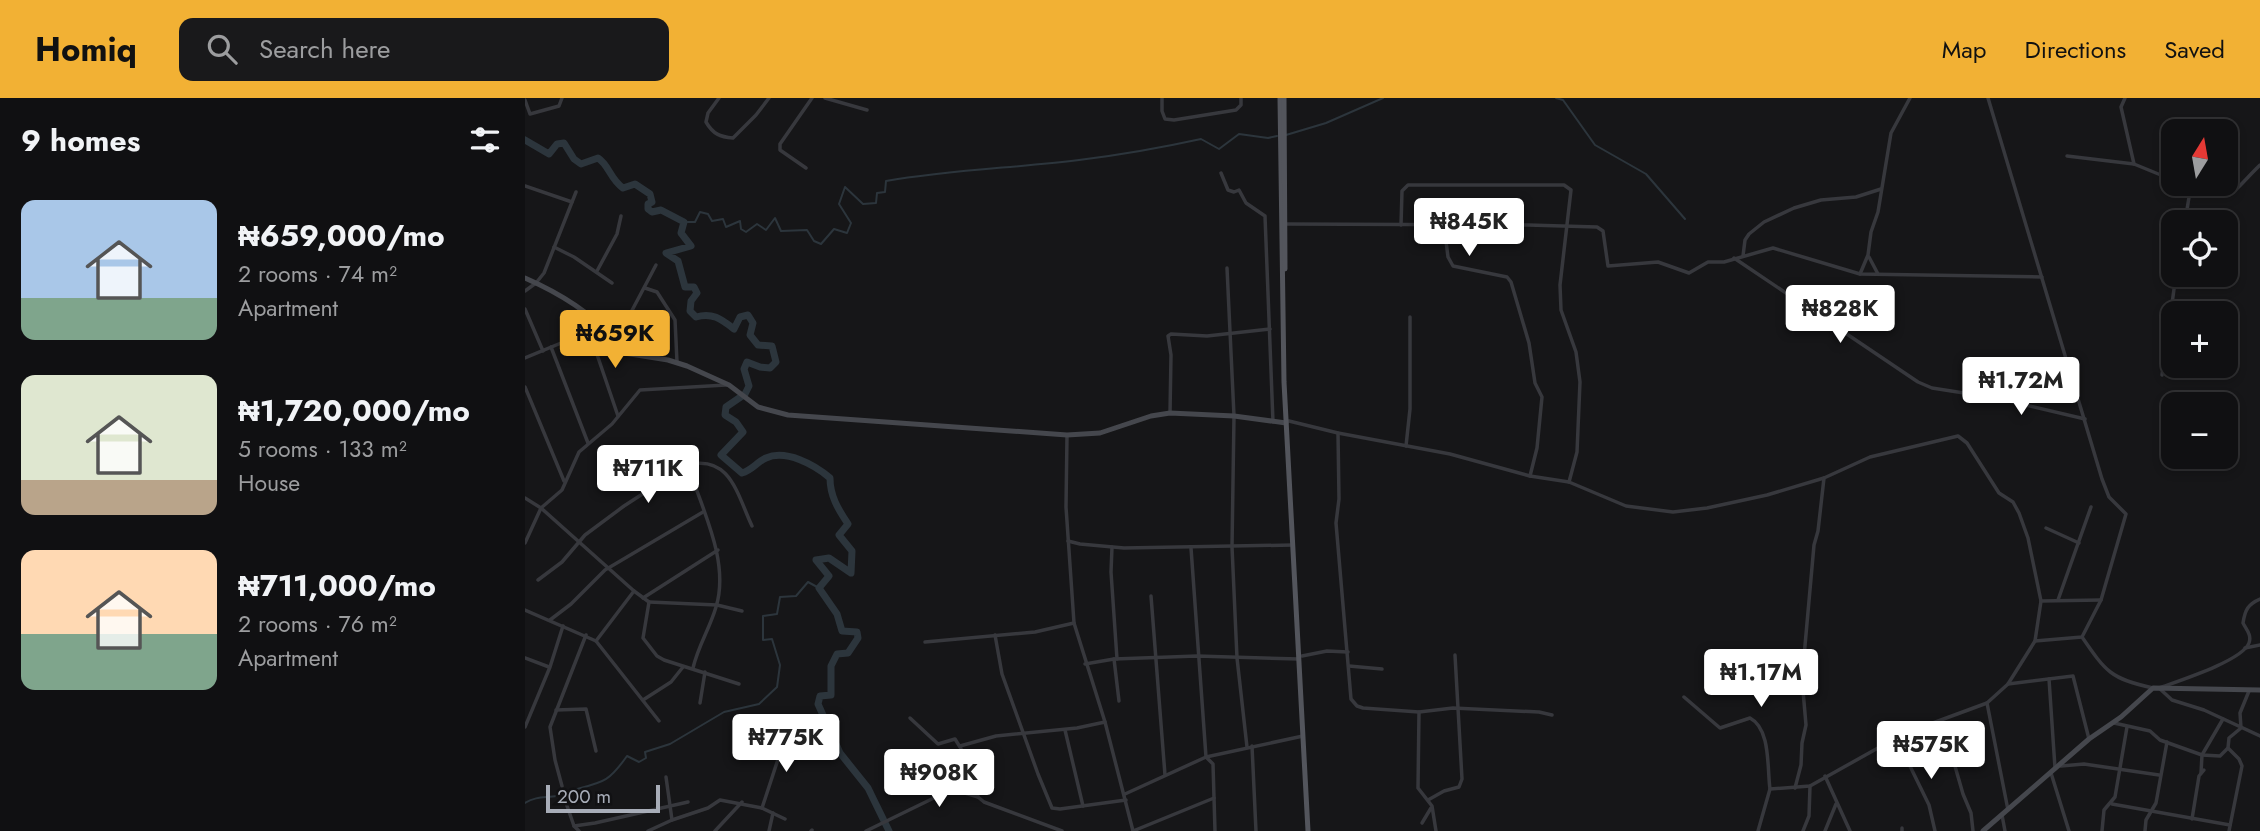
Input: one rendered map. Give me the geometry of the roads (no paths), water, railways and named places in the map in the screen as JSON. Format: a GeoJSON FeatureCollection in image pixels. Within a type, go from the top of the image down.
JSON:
{"type":"FeatureCollection","features":[{"type":"Feature","properties":{"kind":"main road"},"geometry":{"type":"LineString","coordinates":[[1282,98],[1287,422],[1310,831]]}},
{"type":"Feature","properties":{"kind":"main road"},"geometry":{"type":"LineString","coordinates":[[1282,98],[1287,422],[1295,565]]}},
{"type":"Feature","properties":{"kind":"main road"},"geometry":{"type":"LineString","coordinates":[[1300,658],[1310,831]]}},
{"type":"Feature","properties":{"kind":"street"},"geometry":{"type":"LineString","coordinates":[[525,100],[530,114],[559,106],[562,98]]}},
{"type":"Feature","properties":{"kind":"street"},"geometry":{"type":"LineString","coordinates":[[719,98],[708,113],[706,122],[713,132],[733,138],[769,98]]}},
{"type":"Feature","properties":{"kind":"street"},"geometry":{"type":"LineString","coordinates":[[806,168],[786,156],[780,147],[812,98]]}},
{"type":"Feature","properties":{"kind":"street"},"geometry":{"type":"LineString","coordinates":[[825,98],[867,110]]}},
{"type":"Feature","properties":{"kind":"street"},"geometry":{"type":"LineString","coordinates":[[1162,98],[1165,119],[1174,120],[1237,110],[1241,105],[1241,98]]}},
{"type":"Feature","properties":{"kind":"street"},"geometry":{"type":"LineString","coordinates":[[1860,274],[1868,255],[1891,133],[1910,98]]}},
{"type":"Feature","properties":{"kind":"street"},"geometry":{"type":"LineString","coordinates":[[1988,98],[2105,490],[2126,514],[2101,600],[2082,637]]}},
{"type":"Feature","properties":{"kind":"street"},"geometry":{"type":"LineString","coordinates":[[2125,98],[2121,107],[2133,164]]}},
{"type":"Feature","properties":{"kind":"street"},"geometry":{"type":"LineString","coordinates":[[2067,156],[2133,164],[2161,175]]}},
{"type":"Feature","properties":{"kind":"street"},"geometry":{"type":"LineString","coordinates":[[2238,189],[2260,165]]}},
{"type":"Feature","properties":{"kind":"street"},"geometry":{"type":"LineString","coordinates":[[1221,173],[1228,190],[1239,190],[1246,203],[1265,216],[1273,422]]}},
{"type":"Feature","properties":{"kind":"street"},"geometry":{"type":"LineString","coordinates":[[1401,225],[1402,191],[1408,185],[1565,185],[1571,191],[1560,275],[1562,310],[1576,352],[1580,382],[1577,452],[1569,482]]}},
{"type":"Feature","properties":{"kind":"street"},"geometry":{"type":"LineString","coordinates":[[525,186],[572,202]]}},
{"type":"Feature","properties":{"kind":"street"},"geometry":{"type":"LineString","coordinates":[[1743,256],[1745,240],[1749,234],[1774,217],[1821,200],[1856,197],[1881,188]]}},
{"type":"Feature","properties":{"kind":"street"},"geometry":{"type":"LineString","coordinates":[[525,291],[544,273],[576,192]]}},
{"type":"Feature","properties":{"kind":"street"},"geometry":{"type":"LineString","coordinates":[[597,271],[617,234],[621,216]]}},
{"type":"Feature","properties":{"kind":"street"},"geometry":{"type":"LineString","coordinates":[[1285,224],[1600,228],[1604,236],[1607,264],[1610,267],[1658,262],[1689,273],[1702,264],[1724,262],[1768,248],[1779,248],[1850,273],[2042,277]]}},
{"type":"Feature","properties":{"kind":"street"},"geometry":{"type":"LineString","coordinates":[[1444,225],[1448,257],[1453,266],[1507,277],[1511,282],[1529,343],[1535,383],[1542,397],[1537,448],[1530,476]]}},
{"type":"Feature","properties":{"kind":"street"},"geometry":{"type":"LineString","coordinates":[[554,247],[597,271],[612,283]]}},
{"type":"Feature","properties":{"kind":"street"},"geometry":{"type":"LineString","coordinates":[[1868,255],[1878,274]]}},
{"type":"Feature","properties":{"kind":"street"},"geometry":{"type":"LineString","coordinates":[[1734,258],[1918,382],[1932,388],[1996,398],[2085,419]]}},
{"type":"Feature","properties":{"kind":"street"},"geometry":{"type":"LineString","coordinates":[[613,338],[628,318],[656,265]]}},
{"type":"Feature","properties":{"kind":"street"},"geometry":{"type":"LineString","coordinates":[[1227,268],[1234,416],[1232,547],[1237,658],[1249,746],[1255,831]]}},
{"type":"Feature","properties":{"kind":"street"},"geometry":{"type":"LineString","coordinates":[[525,278],[551,289],[580,308],[628,355],[677,362],[729,384],[758,407],[788,415],[1067,435],[1100,433],[1151,416],[1170,413],[1234,416],[1287,422],[1480,461],[1530,476],[1569,482],[1626,506],[1673,512],[1707,508],[1767,495],[1824,478],[1870,457],[1958,436],[1963,438],[1999,493],[2013,502],[2019,513],[2031,550],[2041,601],[2035,641],[2008,684],[1987,703],[1903,734],[1810,786],[1770,789]]}},
{"type":"Feature","properties":{"kind":"street"},"geometry":{"type":"LineString","coordinates":[[645,288],[657,292],[675,320],[677,362]]}},
{"type":"Feature","properties":{"kind":"street"},"geometry":{"type":"LineString","coordinates":[[525,309],[543,351]]}},
{"type":"Feature","properties":{"kind":"street"},"geometry":{"type":"LineString","coordinates":[[1406,446],[1410,409],[1410,317]]}},
{"type":"Feature","properties":{"kind":"street"},"geometry":{"type":"LineString","coordinates":[[525,358],[601,326]]}},
{"type":"Feature","properties":{"kind":"street"},"geometry":{"type":"LineString","coordinates":[[1170,413],[1171,355],[1168,336],[1207,336],[1271,329]]}},
{"type":"Feature","properties":{"kind":"street"},"geometry":{"type":"LineString","coordinates":[[589,331],[618,416]]}},
{"type":"Feature","properties":{"kind":"street"},"geometry":{"type":"LineString","coordinates":[[551,347],[588,443]]}},
{"type":"Feature","properties":{"kind":"street"},"geometry":{"type":"LineString","coordinates":[[525,542],[541,509],[556,497],[574,459],[588,443],[612,424],[643,389],[702,388],[729,384]]}},
{"type":"Feature","properties":{"kind":"street"},"geometry":{"type":"LineString","coordinates":[[525,387],[564,483]]}},
{"type":"Feature","properties":{"kind":"street"},"geometry":{"type":"LineString","coordinates":[[1338,433],[1339,496],[1336,523],[1351,699],[1357,706],[1419,712],[1460,709],[1539,712],[1552,715]]}},
{"type":"Feature","properties":{"kind":"street"},"geometry":{"type":"LineString","coordinates":[[1067,435],[1066,507],[1074,623],[1105,722],[1133,831],[1214,799]]}},
{"type":"Feature","properties":{"kind":"street"},"geometry":{"type":"LineString","coordinates":[[538,580],[562,562],[577,543],[624,506],[687,466],[698,463],[712,463],[723,471],[751,526]]}},
{"type":"Feature","properties":{"kind":"street"},"geometry":{"type":"LineString","coordinates":[[687,466],[718,550],[717,605],[698,648],[693,668]]}},
{"type":"Feature","properties":{"kind":"street"},"geometry":{"type":"LineString","coordinates":[[1795,788],[1807,725],[1802,679],[1813,553],[1824,478]]}},
{"type":"Feature","properties":{"kind":"street"},"geometry":{"type":"LineString","coordinates":[[525,498],[649,602],[717,605],[742,611]]}},
{"type":"Feature","properties":{"kind":"street"},"geometry":{"type":"LineString","coordinates":[[2058,600],[2091,507]]}},
{"type":"Feature","properties":{"kind":"street"},"geometry":{"type":"LineString","coordinates":[[550,620],[609,568],[703,512]]}},
{"type":"Feature","properties":{"kind":"street"},"geometry":{"type":"LineString","coordinates":[[2046,528],[2080,544]]}},
{"type":"Feature","properties":{"kind":"street"},"geometry":{"type":"LineString","coordinates":[[1068,541],[1112,547],[1293,545]]}},
{"type":"Feature","properties":{"kind":"street"},"geometry":{"type":"LineString","coordinates":[[1069,550],[1080,544]]}},
{"type":"Feature","properties":{"kind":"street"},"geometry":{"type":"LineString","coordinates":[[1112,547],[1111,572],[1119,701]]}},
{"type":"Feature","properties":{"kind":"street"},"geometry":{"type":"LineString","coordinates":[[1191,548],[1206,757],[1213,764],[1215,831]]}},
{"type":"Feature","properties":{"kind":"street"},"geometry":{"type":"LineString","coordinates":[[643,598],[718,550]]}},
{"type":"Feature","properties":{"kind":"street"},"geometry":{"type":"LineString","coordinates":[[596,641],[634,591]]}},
{"type":"Feature","properties":{"kind":"street"},"geometry":{"type":"LineString","coordinates":[[1151,596],[1164,775]]}},
{"type":"Feature","properties":{"kind":"street"},"geometry":{"type":"LineString","coordinates":[[1983,831],[2089,739],[2114,723],[2156,688],[2220,665],[2245,648],[2250,642],[2250,635],[2242,623],[2245,610],[2250,603],[2260,599]]}},
{"type":"Feature","properties":{"kind":"street"},"geometry":{"type":"LineString","coordinates":[[2041,601],[2101,600]]}},
{"type":"Feature","properties":{"kind":"street"},"geometry":{"type":"LineString","coordinates":[[649,602],[643,638],[657,656],[739,684]]}},
{"type":"Feature","properties":{"kind":"street"},"geometry":{"type":"LineString","coordinates":[[525,610],[596,641],[659,721]]}},
{"type":"Feature","properties":{"kind":"street"},"geometry":{"type":"LineString","coordinates":[[925,642],[1035,632],[1074,623]]}},
{"type":"Feature","properties":{"kind":"street"},"geometry":{"type":"LineString","coordinates":[[525,727],[550,667],[563,626]]}},
{"type":"Feature","properties":{"kind":"street"},"geometry":{"type":"LineString","coordinates":[[562,786],[550,727],[586,635]]}},
{"type":"Feature","properties":{"kind":"street"},"geometry":{"type":"LineString","coordinates":[[995,635],[1002,674],[1052,808],[1126,800]]}},
{"type":"Feature","properties":{"kind":"street"},"geometry":{"type":"LineString","coordinates":[[2035,641],[2082,637]]}},
{"type":"Feature","properties":{"kind":"street"},"geometry":{"type":"LineString","coordinates":[[2082,637],[2097,658],[2119,679],[2156,688],[2260,690]]}},
{"type":"Feature","properties":{"kind":"street"},"geometry":{"type":"LineString","coordinates":[[2245,648],[2260,645]]}},
{"type":"Feature","properties":{"kind":"street"},"geometry":{"type":"LineString","coordinates":[[1085,664],[1115,659],[1197,656],[1300,658],[1327,651],[1348,652]]}},
{"type":"Feature","properties":{"kind":"street"},"geometry":{"type":"LineString","coordinates":[[1428,800],[1444,791],[1459,787],[1462,779],[1455,655]]}},
{"type":"Feature","properties":{"kind":"street"},"geometry":{"type":"LineString","coordinates":[[525,658],[550,667]]}},
{"type":"Feature","properties":{"kind":"street"},"geometry":{"type":"LineString","coordinates":[[1349,666],[1382,669]]}},
{"type":"Feature","properties":{"kind":"street"},"geometry":{"type":"LineString","coordinates":[[643,700],[671,682],[683,667]]}},
{"type":"Feature","properties":{"kind":"street"},"geometry":{"type":"LineString","coordinates":[[700,703],[705,672]]}},
{"type":"Feature","properties":{"kind":"street"},"geometry":{"type":"LineString","coordinates":[[2008,684],[2071,676],[2075,679],[2089,739]]}},
{"type":"Feature","properties":{"kind":"street"},"geometry":{"type":"LineString","coordinates":[[2049,679],[2055,769],[2069,831]]}},
{"type":"Feature","properties":{"kind":"street"},"geometry":{"type":"LineString","coordinates":[[2156,688],[2172,700],[2260,736]]}},
{"type":"Feature","properties":{"kind":"street"},"geometry":{"type":"LineString","coordinates":[[2241,729],[2240,713],[2249,691]]}},
{"type":"Feature","properties":{"kind":"street"},"geometry":{"type":"LineString","coordinates":[[1683,697],[1720,728],[1750,718],[1755,721],[1766,744],[1770,789],[1758,831]]}},
{"type":"Feature","properties":{"kind":"street"},"geometry":{"type":"LineString","coordinates":[[525,702],[534,706]]}},
{"type":"Feature","properties":{"kind":"street"},"geometry":{"type":"LineString","coordinates":[[1987,703],[2008,810]]}},
{"type":"Feature","properties":{"kind":"street"},"geometry":{"type":"LineString","coordinates":[[557,710],[586,709],[596,751]]}},
{"type":"Feature","properties":{"kind":"street"},"geometry":{"type":"LineString","coordinates":[[1419,712],[1418,788],[1432,806],[1436,831]]}},
{"type":"Feature","properties":{"kind":"street"},"geometry":{"type":"LineString","coordinates":[[911,718],[938,744],[955,739],[978,797]]}},
{"type":"Feature","properties":{"kind":"street"},"geometry":{"type":"LineString","coordinates":[[2193,819],[2203,771],[2203,755],[2223,719]]}},
{"type":"Feature","properties":{"kind":"street"},"geometry":{"type":"LineString","coordinates":[[1942,721],[1971,813],[1973,831]]}},
{"type":"Feature","properties":{"kind":"street"},"geometry":{"type":"LineString","coordinates":[[960,747],[962,744],[996,736],[1065,730],[1105,722]]}},
{"type":"Feature","properties":{"kind":"street"},"geometry":{"type":"LineString","coordinates":[[2114,723],[2151,732],[2160,740],[2203,755],[2220,756],[2228,748],[2229,738],[2241,729]]}},
{"type":"Feature","properties":{"kind":"street"},"geometry":{"type":"LineString","coordinates":[[2102,831],[2105,809],[2116,797],[2127,727]]}},
{"type":"Feature","properties":{"kind":"street"},"geometry":{"type":"LineString","coordinates":[[1065,730],[1083,806]]}},
{"type":"Feature","properties":{"kind":"street"},"geometry":{"type":"LineString","coordinates":[[762,808],[787,732]]}},
{"type":"Feature","properties":{"kind":"street"},"geometry":{"type":"LineString","coordinates":[[1903,734],[1908,762],[1929,805],[1935,831]]}},
{"type":"Feature","properties":{"kind":"street"},"geometry":{"type":"LineString","coordinates":[[1125,794],[1206,757],[1303,736]]}},
{"type":"Feature","properties":{"kind":"street"},"geometry":{"type":"LineString","coordinates":[[2145,831],[2146,820],[2156,803],[2167,742]]}},
{"type":"Feature","properties":{"kind":"street"},"geometry":{"type":"LineString","coordinates":[[2228,748],[2242,766],[2229,831]]}},
{"type":"Feature","properties":{"kind":"street"},"geometry":{"type":"LineString","coordinates":[[2055,769],[2084,764],[2159,775]]}},
{"type":"Feature","properties":{"kind":"street"},"geometry":{"type":"LineString","coordinates":[[1825,776],[1850,831]]}},
{"type":"Feature","properties":{"kind":"street"},"geometry":{"type":"LineString","coordinates":[[666,777],[671,820]]}},
{"type":"Feature","properties":{"kind":"street"},"geometry":{"type":"LineString","coordinates":[[1803,831],[1809,816],[1810,786]]}},
{"type":"Feature","properties":{"kind":"street"},"geometry":{"type":"LineString","coordinates":[[866,831],[955,790],[1062,831]]}},
{"type":"Feature","properties":{"kind":"street"},"geometry":{"type":"LineString","coordinates":[[565,800],[574,826],[579,831]]}},
{"type":"Feature","properties":{"kind":"street"},"geometry":{"type":"LineString","coordinates":[[648,831],[708,808],[720,800],[742,802],[785,819]]}},
{"type":"Feature","properties":{"kind":"street"},"geometry":{"type":"LineString","coordinates":[[574,826],[688,802]]}},
{"type":"Feature","properties":{"kind":"street"},"geometry":{"type":"LineString","coordinates":[[715,831],[742,802]]}},
{"type":"Feature","properties":{"kind":"street"},"geometry":{"type":"LineString","coordinates":[[1825,831],[1836,804]]}},
{"type":"Feature","properties":{"kind":"street"},"geometry":{"type":"LineString","coordinates":[[2112,804],[2231,825]]}},
{"type":"Feature","properties":{"kind":"street"},"geometry":{"type":"LineString","coordinates":[[1422,823],[1432,806]]}},
{"type":"Feature","properties":{"kind":"street"},"geometry":{"type":"LineString","coordinates":[[768,831],[773,813]]}},
{"type":"Feature","properties":{"kind":"street"},"geometry":{"type":"LineString","coordinates":[[2001,815],[2005,831]]}},
{"type":"Feature","properties":{"kind":"waterway"},"geometry":{"type":"LineString","coordinates":[[1286,135],[1326,123],[1383,98]]}},
{"type":"Feature","properties":{"kind":"waterway"},"geometry":{"type":"LineString","coordinates":[[1556,98],[1563,100],[1595,145],[1646,174],[1685,219]]}},
{"type":"Feature","properties":{"kind":"waterway"},"geometry":{"type":"LineString","coordinates":[[684,222],[695,222],[700,212],[708,214],[712,221],[723,219],[726,227],[740,221],[741,229],[746,232],[757,224],[766,230],[775,218],[781,231],[807,230],[814,241],[821,244],[834,229],[847,233],[851,223],[839,204],[845,187],[863,204],[876,203],[877,193],[885,192],[886,181],[1094,158],[1201,139],[1219,149],[1239,134],[1268,138],[1277,136]]}},
{"type":"Feature","properties":{"kind":"waterway"},"geometry":{"type":"LineString","coordinates":[[525,140],[549,154],[557,144],[564,143],[574,159],[581,164],[598,158],[623,188],[635,184],[650,194],[652,202],[648,204],[648,209],[652,212],[661,210],[684,222],[681,233],[691,246],[666,253],[678,261],[685,287],[694,287],[697,293],[691,301],[690,311],[696,317],[716,317],[734,329],[740,317],[748,315],[753,323],[750,335],[758,345],[772,346],[776,362],[770,368],[747,362],[744,369],[749,386],[745,394],[726,407],[725,415],[736,422],[743,432],[721,455],[742,473],[766,458],[782,456],[808,464],[830,478],[835,502],[848,524],[839,535],[852,551],[851,573],[829,558],[816,560],[829,576],[819,588],[837,614],[842,631],[857,632],[858,638],[848,653],[837,654],[831,666],[831,695],[820,696],[818,704],[840,753],[868,788],[889,831]]}},
{"type":"Feature","properties":{"kind":"waterway"},"geometry":{"type":"LineString","coordinates":[[525,803],[537,798],[559,796],[598,783],[615,772],[627,756],[639,762],[646,758],[645,752],[670,744],[724,712],[759,704],[777,687],[780,665],[772,639],[763,640],[763,616],[777,614],[780,597],[796,596],[808,582],[819,588]]}}]}
